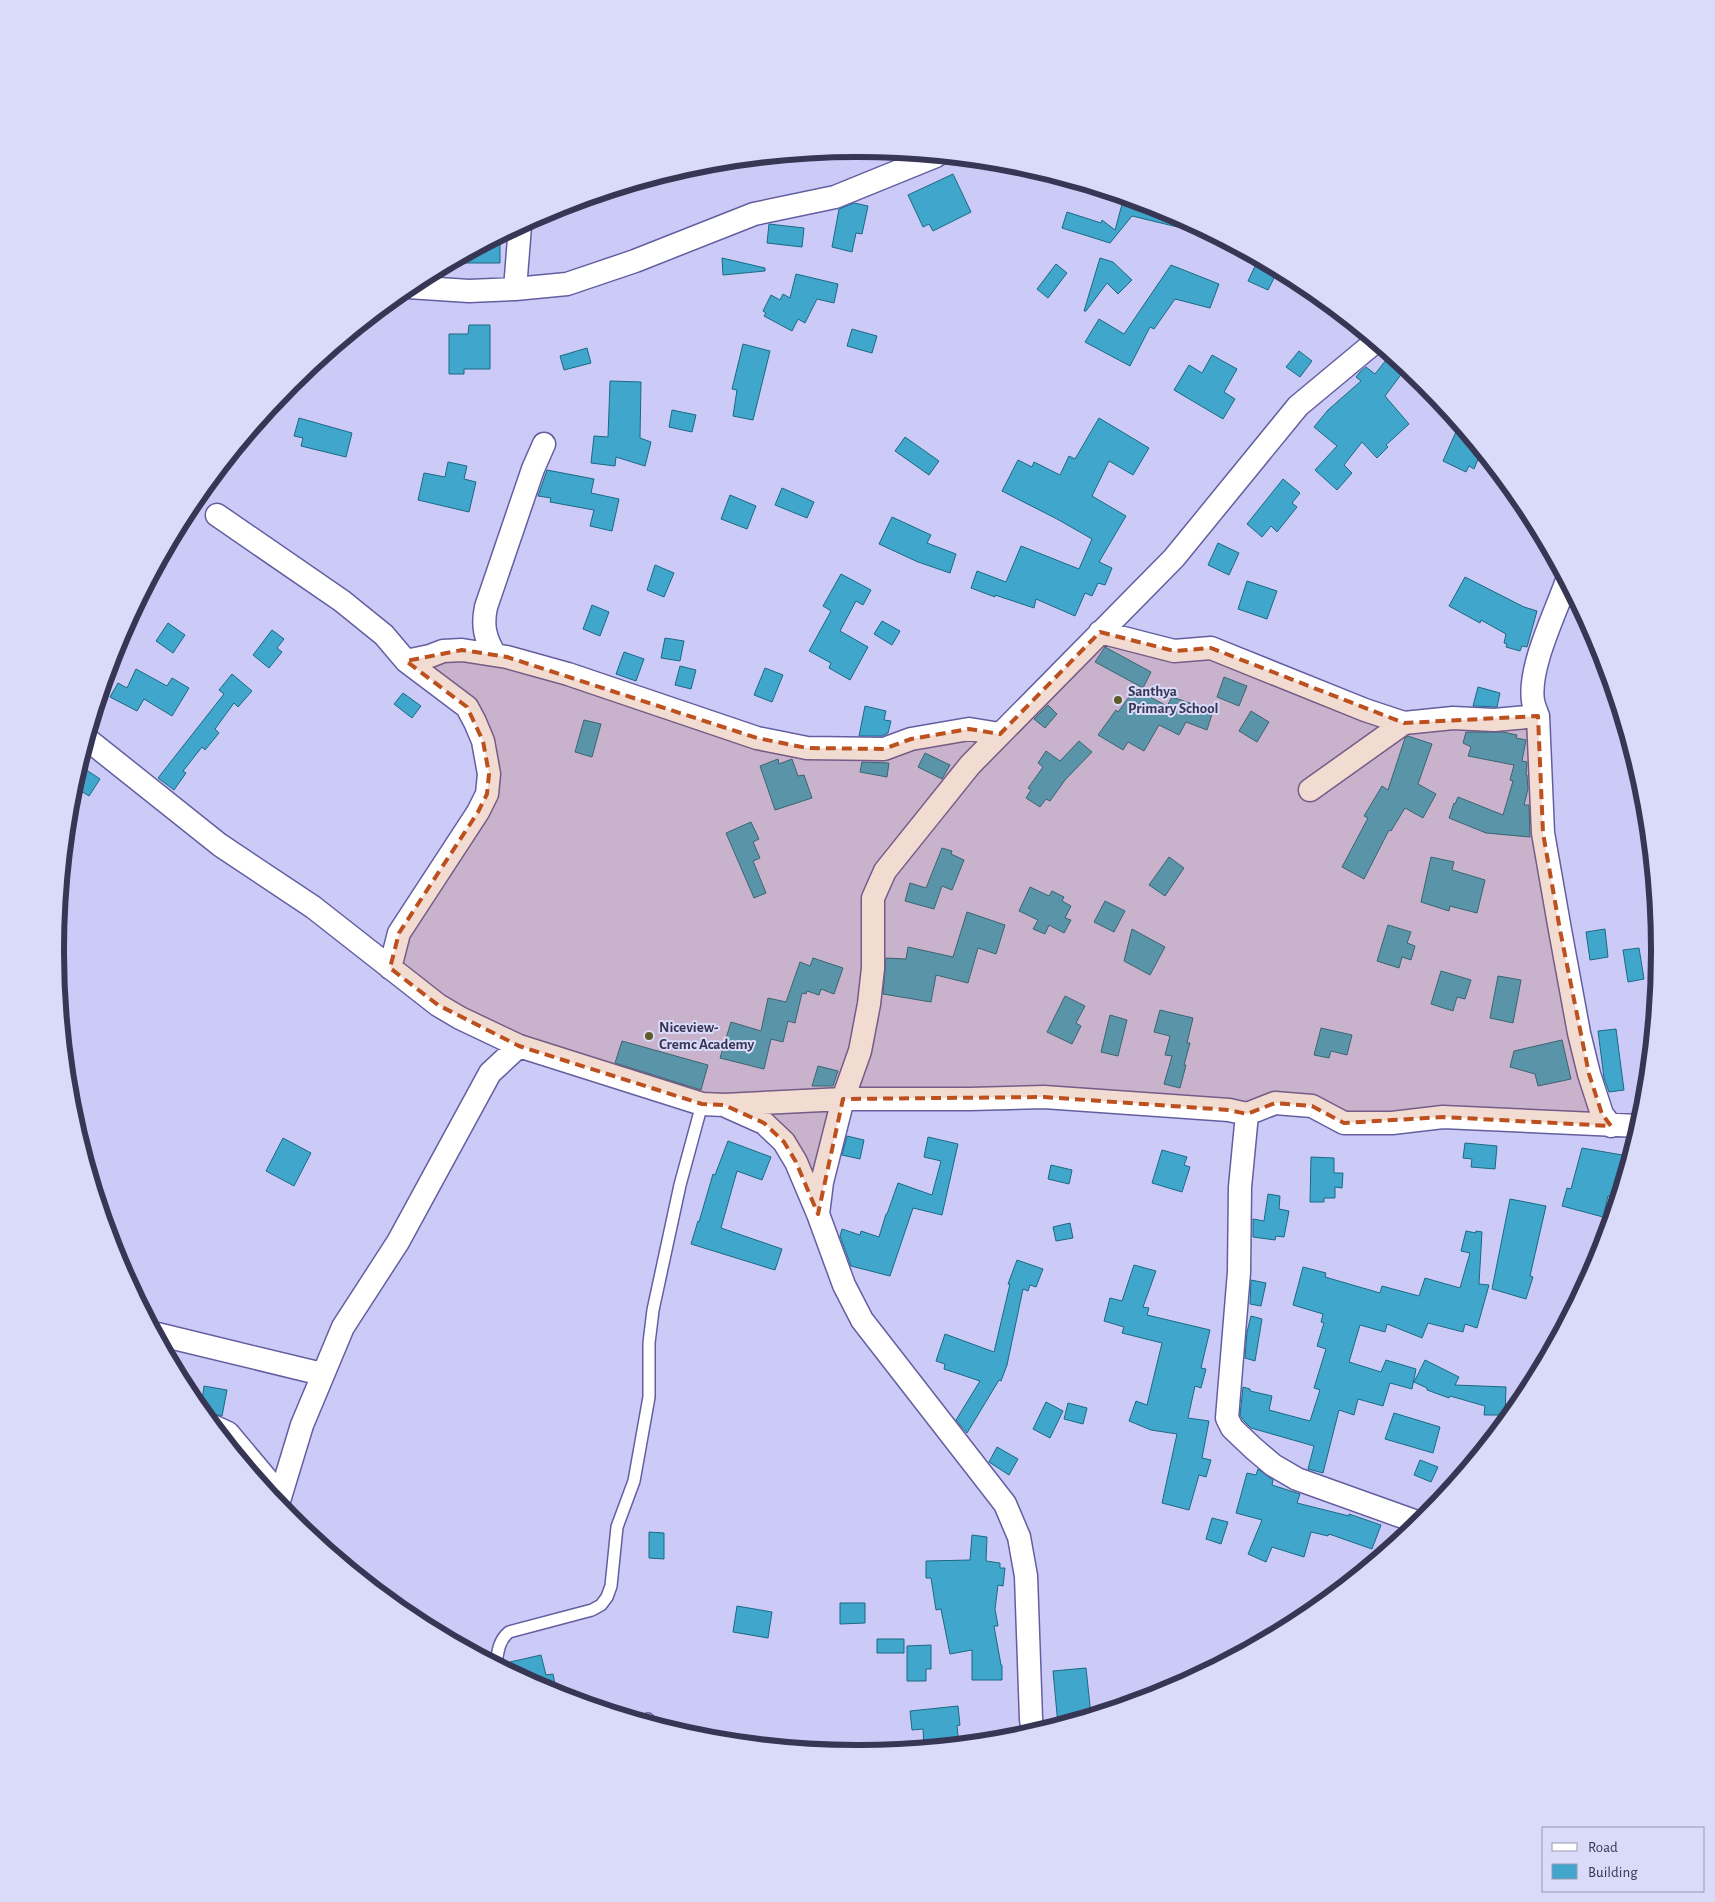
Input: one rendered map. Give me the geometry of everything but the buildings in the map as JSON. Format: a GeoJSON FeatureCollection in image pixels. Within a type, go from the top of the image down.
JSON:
{"type":"FeatureCollection","features":[{"type":"Feature","properties":{"kind":"street"},"geometry":{"type":"LineString","coordinates":[[423,287],[470,291],[567,284],[635,261],[754,214],[835,196],[925,161]]}},
{"type":"Feature","properties":{"kind":"street"},"geometry":{"type":"LineString","coordinates":[[514,289],[519,233]]}},
{"type":"Feature","properties":{"kind":"street"},"geometry":{"type":"LineString","coordinates":[[818,1214],[822,1182],[843,1099],[860,1051],[869,1004],[873,968],[872,898],[885,871],[970,766],[1174,558],[1298,406],[1370,345]]}},
{"type":"Feature","properties":{"kind":"street"},"geometry":{"type":"LineString","coordinates":[[495,655],[487,641],[483,627],[486,607],[533,469],[544,444]]}},
{"type":"Feature","properties":{"kind":"street"},"geometry":{"type":"LineString","coordinates":[[217,515],[342,601],[384,635],[406,661],[467,707],[483,741],[489,774],[486,794],[478,812],[399,933],[390,968]]}},
{"type":"Feature","properties":{"kind":"street"},"geometry":{"type":"LineString","coordinates":[[1564,590],[1535,671],[1533,702],[1538,716],[1544,834],[1579,1033],[1589,1074],[1602,1114],[1611,1126]]}},
{"type":"Feature","properties":{"kind":"street"},"geometry":{"type":"LineString","coordinates":[[1100,632],[1174,651],[1212,648],[1365,710],[1404,723],[1453,718],[1494,720],[1538,716]]}},
{"type":"Feature","properties":{"kind":"street"},"geometry":{"type":"LineString","coordinates":[[406,661],[443,651],[462,650],[495,655],[568,674],[757,738],[807,748],[884,749],[911,739],[969,729],[1000,734]]}},
{"type":"Feature","properties":{"kind":"street"},"geometry":{"type":"LineString","coordinates":[[1310,790],[1404,723]]}},
{"type":"Feature","properties":{"kind":"street"},"geometry":{"type":"LineString","coordinates":[[92,743],[220,845],[313,907],[438,1005],[460,1018],[519,1046],[713,1105],[764,1123],[784,1142],[796,1162],[818,1214],[844,1285],[862,1320],[1005,1504],[1020,1537],[1026,1576],[1031,1725]]}},
{"type":"Feature","properties":{"kind":"street"},"geometry":{"type":"LineString","coordinates":[[280,1495],[302,1425],[322,1374],[351,1312],[398,1242],[490,1073],[519,1046]]}},
{"type":"Feature","properties":{"kind":"street"},"geometry":{"type":"LineString","coordinates":[[713,1105],[843,1099],[1044,1097],[1229,1110],[1247,1114],[1275,1103],[1312,1106],[1344,1123],[1392,1123],[1443,1117],[1631,1126]]}},
{"type":"Feature","properties":{"kind":"street"},"geometry":{"type":"LineString","coordinates":[[1247,1114],[1240,1187],[1239,1272],[1227,1418],[1232,1428],[1253,1448],[1273,1464],[1297,1479],[1411,1520]]}},
{"type":"Feature","properties":{"kind":"street"},"geometry":{"type":"LineString","coordinates":[[164,1336],[322,1374]]}},
{"type":"Feature","properties":{"kind":"street"},"geometry":{"type":"LineString","coordinates":[[226,1431],[248,1458]]}},
{"type":"Feature","properties":{"kind":"lane"},"geometry":{"type":"LineString","coordinates":[[497,1658],[503,1636],[509,1632],[592,1610],[601,1605],[607,1597],[611,1586],[617,1527],[634,1481],[649,1397],[649,1343],[653,1310],[680,1185],[713,1105]]}},
{"type":"Feature","properties":{"kind":"highlighted area"},"geometry":{"type":"Polygon","coordinates":[[[1100,632],[1174,651],[1211,648],[1404,723],[1538,716],[1543,833],[1560,930],[1589,1074],[1602,1114],[1611,1126],[1443,1117],[1344,1123],[1312,1106],[1275,1103],[1247,1114],[1229,1110],[1044,1097],[843,1099],[818,1214],[796,1162],[784,1142],[764,1123],[724,1105],[702,1104],[519,1046],[438,1005],[390,968],[399,933],[478,812],[487,794],[489,774],[483,741],[467,707],[406,661],[462,650],[507,657],[757,738],[807,748],[884,749],[911,739],[969,729],[1000,734],[1100,632]]]}},
{"type":"Feature","properties":{"kind":"place","name":"Santhya Primary School"},"geometry":{"type":"Point","coordinates":[1118,700]}},
{"type":"Feature","properties":{"kind":"place","name":"Niceview- Cremc Academy"},"geometry":{"type":"Point","coordinates":[649,1036]}}]}
